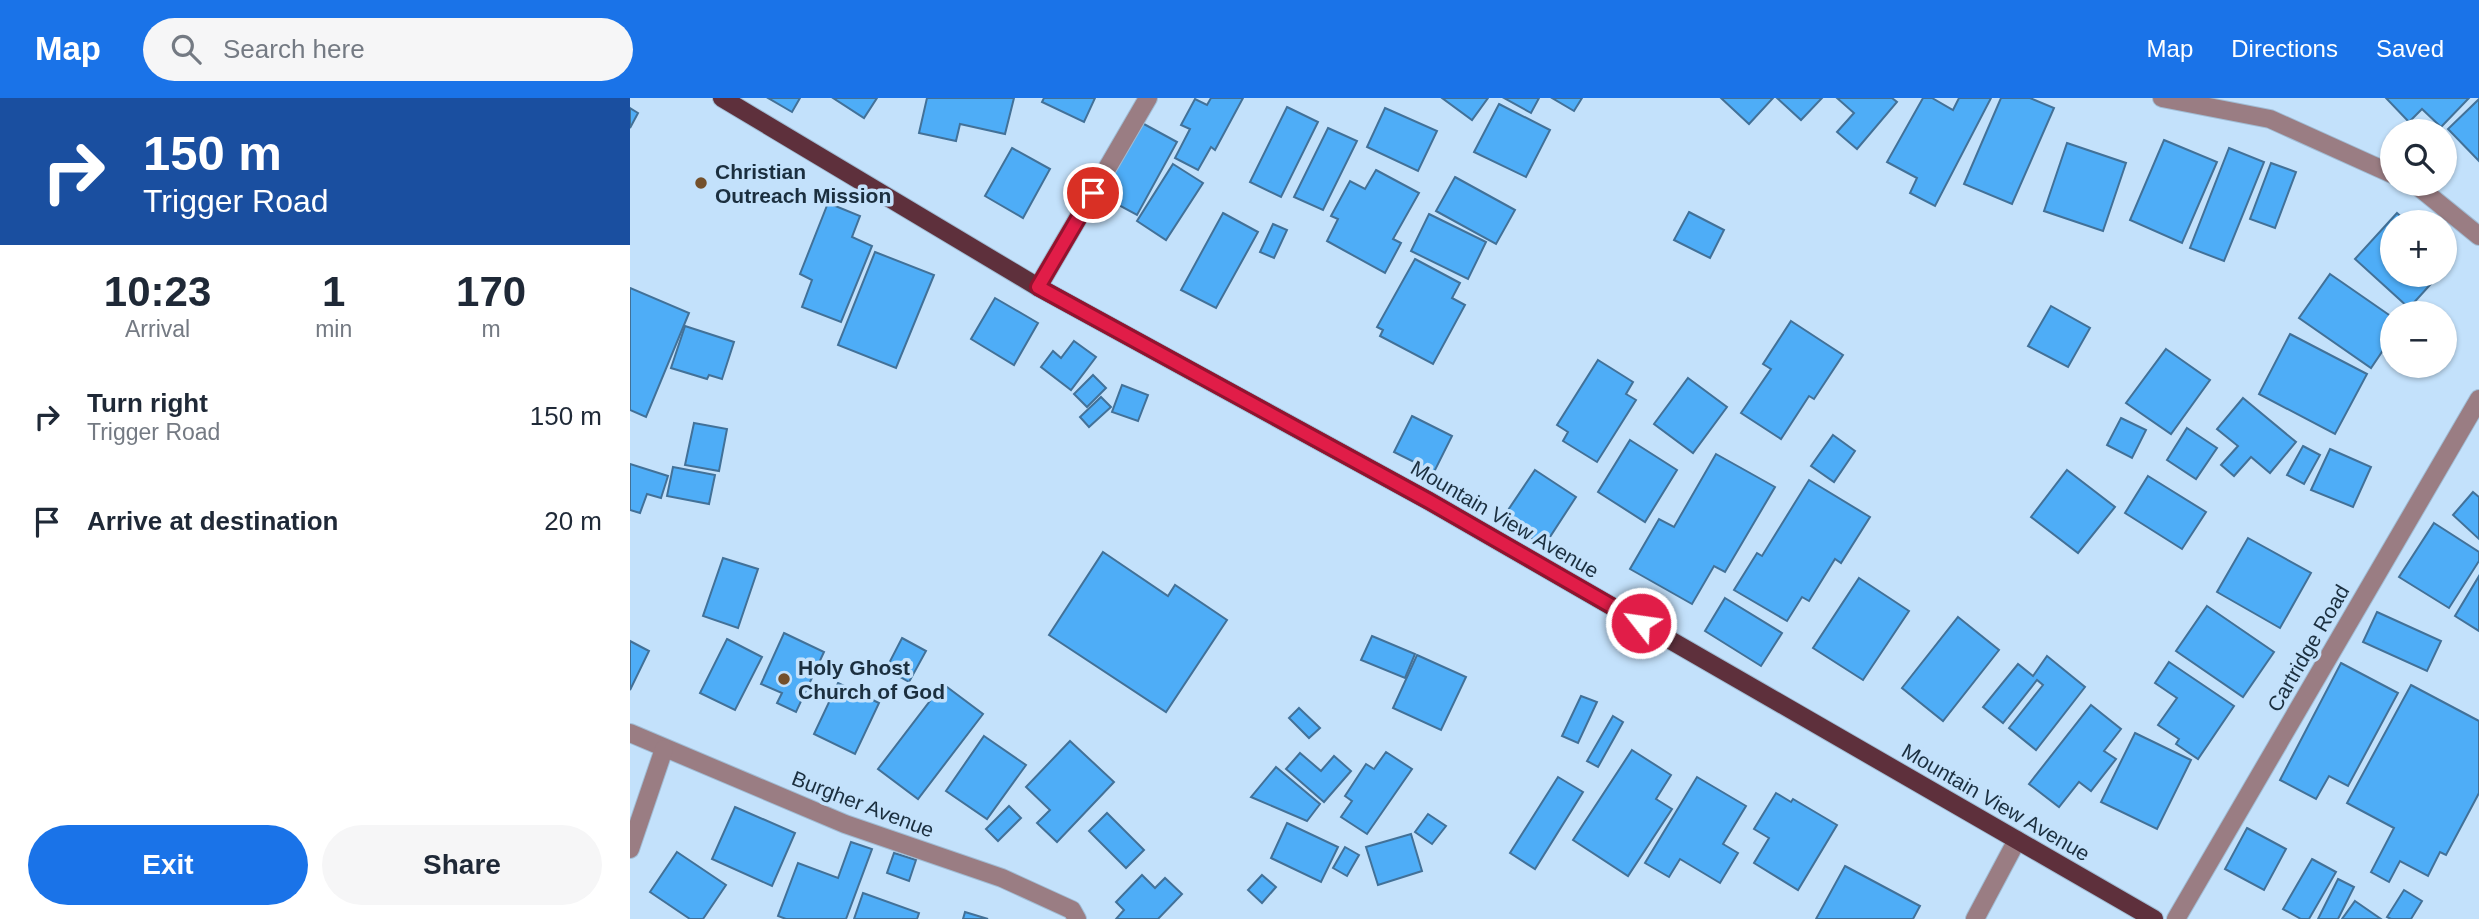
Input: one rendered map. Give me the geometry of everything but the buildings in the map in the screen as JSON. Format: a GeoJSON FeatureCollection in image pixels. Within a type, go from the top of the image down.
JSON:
{"type":"FeatureCollection","features":[{"type":"Feature","properties":{"kind":"main road","name":"Mountain View Avenue"},"geometry":{"type":"LineString","coordinates":[[722,98],[1038,287],[1429,501],[2154,919]]}},
{"type":"Feature","properties":{"kind":"street"},"geometry":{"type":"LineString","coordinates":[[1038,287],[1148,98]]}},
{"type":"Feature","properties":{"kind":"street"},"geometry":{"type":"LineString","coordinates":[[2162,98],[2270,119],[2380,169]]}},
{"type":"Feature","properties":{"kind":"street"},"geometry":{"type":"LineString","coordinates":[[2430,196],[2479,236]]}},
{"type":"Feature","properties":{"kind":"street","name":"Cartridge Road"},"geometry":{"type":"LineString","coordinates":[[2176,919],[2479,399]]}},
{"type":"Feature","properties":{"kind":"street","name":"Burgher Avenue"},"geometry":{"type":"LineString","coordinates":[[630,733],[845,824],[1002,878],[1072,910],[1077,919]]}},
{"type":"Feature","properties":{"kind":"street"},"geometry":{"type":"LineString","coordinates":[[630,849],[664,749]]}},
{"type":"Feature","properties":{"kind":"street"},"geometry":{"type":"LineString","coordinates":[[1975,919],[2017,840]]}},
{"type":"Feature","properties":{"kind":"place","name":"Christian Outreach Mission"},"geometry":{"type":"Point","coordinates":[701,183]}},
{"type":"Feature","properties":{"kind":"place","name":"Holy Ghost Church of God"},"geometry":{"type":"Point","coordinates":[784,679]}},
{"type":"Feature","properties":{"kind":"route"},"geometry":{"type":"LineString","coordinates":[[1093,193],[1038,287],[1429,501],[1641,623]]}}]}
